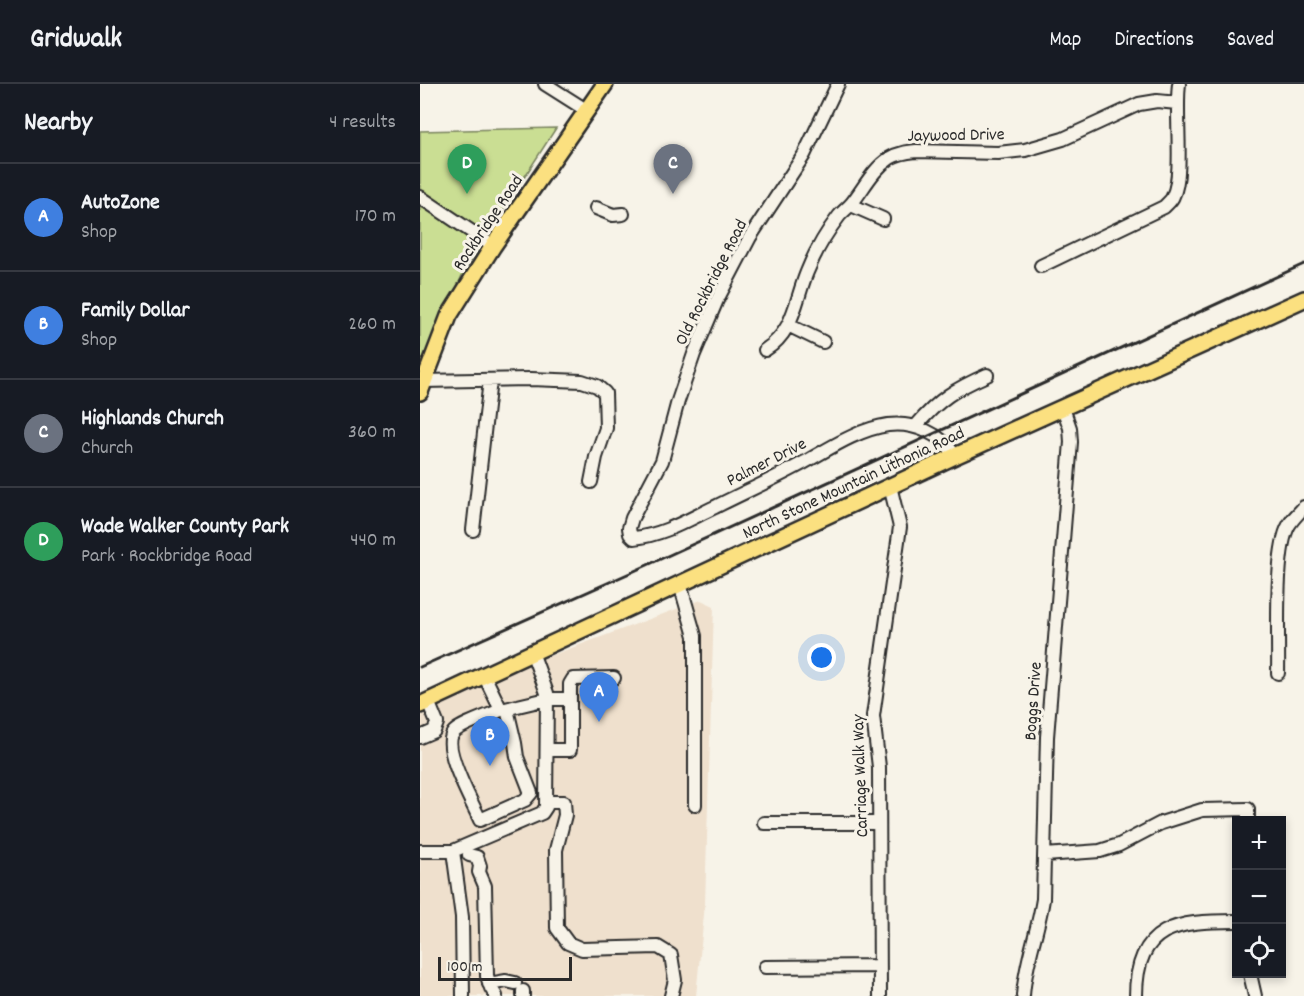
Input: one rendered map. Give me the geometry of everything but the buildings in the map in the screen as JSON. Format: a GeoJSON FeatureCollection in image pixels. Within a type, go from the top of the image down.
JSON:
{"type":"FeatureCollection","features":[{"type":"Feature","properties":{"kind":"main road","name":"Rockbridge Road"},"geometry":{"type":"LineString","coordinates":[[421,386],[449,316],[493,246],[605,84]]}},
{"type":"Feature","properties":{"kind":"main road","name":"North Stone Mountain Lithonia Road"},"geometry":{"type":"LineString","coordinates":[[424,703],[955,456],[1304,299]]}},
{"type":"Feature","properties":{"kind":"street"},"geometry":{"type":"LineString","coordinates":[[545,84],[586,110]]}},
{"type":"Feature","properties":{"kind":"street","name":"Old Rockbridge Road"},"geometry":{"type":"LineString","coordinates":[[634,538],[629,528],[632,518],[662,461],[678,401],[694,354],[717,300],[750,237],[804,155],[838,84]]}},
{"type":"Feature","properties":{"kind":"street"},"geometry":{"type":"LineString","coordinates":[[1041,266],[1164,207],[1173,197],[1178,177],[1179,84]]}},
{"type":"Feature","properties":{"kind":"street","name":"Jaywood Drive"},"geometry":{"type":"LineString","coordinates":[[765,350],[778,342],[788,326],[807,272],[841,214],[851,205],[873,172],[891,158],[903,152],[916,151],[998,153],[1024,150],[1063,139],[1139,104],[1157,101],[1177,103]]}},
{"type":"Feature","properties":{"kind":"street"},"geometry":{"type":"LineString","coordinates":[[420,197],[493,246]]}},
{"type":"Feature","properties":{"kind":"street"},"geometry":{"type":"LineString","coordinates":[[851,205],[883,219]]}},
{"type":"Feature","properties":{"kind":"street"},"geometry":{"type":"LineString","coordinates":[[596,208],[613,215],[623,214]]}},
{"type":"Feature","properties":{"kind":"street"},"geometry":{"type":"LineString","coordinates":[[788,326],[823,342]]}},
{"type":"Feature","properties":{"kind":"street"},"geometry":{"type":"LineString","coordinates":[[955,456],[951,448],[916,426],[929,410],[955,389],[987,375]]}},
{"type":"Feature","properties":{"kind":"street"},"geometry":{"type":"LineString","coordinates":[[421,386],[490,380],[582,381],[597,386],[605,393],[606,428],[596,457],[591,482]]}},
{"type":"Feature","properties":{"kind":"street"},"geometry":{"type":"LineString","coordinates":[[473,531],[490,380]]}},
{"type":"Feature","properties":{"kind":"street","name":"Boggs Drive"},"geometry":{"type":"LineString","coordinates":[[1023,996],[1024,981],[1039,925],[1045,855],[1047,737],[1071,442],[1070,428],[1063,408]]}},
{"type":"Feature","properties":{"kind":"street","name":"Palmer Drive"},"geometry":{"type":"LineString","coordinates":[[634,538],[661,533],[862,433],[889,425],[916,426]]}},
{"type":"Feature","properties":{"kind":"street","name":"Carriage Walk Way"},"geometry":{"type":"LineString","coordinates":[[880,996],[879,767],[873,716],[900,527],[891,486]]}},
{"type":"Feature","properties":{"kind":"street"},"geometry":{"type":"LineString","coordinates":[[1278,673],[1280,560],[1288,525],[1304,507]]}},
{"type":"Feature","properties":{"kind":"street"},"geometry":{"type":"LineString","coordinates":[[680,584],[695,636],[695,805]]}},
{"type":"Feature","properties":{"kind":"street"},"geometry":{"type":"LineString","coordinates":[[420,851],[468,850],[542,813],[546,802],[547,699],[545,684],[532,652]]}},
{"type":"Feature","properties":{"kind":"street"},"geometry":{"type":"LineString","coordinates":[[484,675],[504,710],[515,742],[517,757],[531,793],[525,800],[480,820],[451,752],[450,739],[455,731],[504,710],[547,699],[570,699]]}},
{"type":"Feature","properties":{"kind":"street"},"geometry":{"type":"LineString","coordinates":[[547,750],[570,750],[570,684],[573,679],[614,678]]}},
{"type":"Feature","properties":{"kind":"street"},"geometry":{"type":"LineString","coordinates":[[420,738],[434,731],[437,723],[424,703]]}},
{"type":"Feature","properties":{"kind":"street"},"geometry":{"type":"LineString","coordinates":[[546,802],[564,802],[565,815],[556,850],[557,928],[567,943],[582,949],[658,947],[672,955],[675,980],[671,996]]}},
{"type":"Feature","properties":{"kind":"street"},"geometry":{"type":"LineString","coordinates":[[1045,855],[1100,851],[1119,845],[1161,823],[1202,810],[1248,809],[1248,816]]}},
{"type":"Feature","properties":{"kind":"street"},"geometry":{"type":"LineString","coordinates":[[764,824],[879,823]]}},
{"type":"Feature","properties":{"kind":"street"},"geometry":{"type":"LineString","coordinates":[[468,850],[471,868],[478,872],[486,886],[487,976],[496,996]]}},
{"type":"Feature","properties":{"kind":"street"},"geometry":{"type":"LineString","coordinates":[[453,851],[462,917],[465,994],[463,996]]}},
{"type":"Feature","properties":{"kind":"street"},"geometry":{"type":"LineString","coordinates":[[1136,996],[1138,969],[1151,943],[1161,933],[1177,925],[1197,921],[1232,921]]}},
{"type":"Feature","properties":{"kind":"street"},"geometry":{"type":"LineString","coordinates":[[765,967],[880,966]]}},
{"type":"Feature","properties":{"kind":"street"},"geometry":{"type":"LineString","coordinates":[[1251,978],[1255,996]]}},
{"type":"Feature","properties":{"kind":"street"},"geometry":{"type":"LineString","coordinates":[[489,984],[506,981],[520,990]]}},
{"type":"Feature","properties":{"kind":"shaded area"},"geometry":{"type":"Polygon","coordinates":[[[701,600],[714,606],[705,904],[696,996],[420,996],[420,704],[701,600]]]}},
{"type":"Feature","properties":{"kind":"green space"},"geometry":{"type":"Polygon","coordinates":[[[556,128],[464,271],[420,369],[420,131],[556,128]]]}},
{"type":"Feature","properties":{"kind":"railway"},"geometry":{"type":"LineString","coordinates":[[420,667],[1304,264]]}},
{"type":"Feature","properties":{"kind":"place","name":"Wade Walker County Park"},"geometry":{"type":"Point","coordinates":[467,194]}},
{"type":"Feature","properties":{"kind":"place","name":"Highlands Church"},"geometry":{"type":"Point","coordinates":[673,194]}},
{"type":"Feature","properties":{"kind":"place","name":"AutoZone"},"geometry":{"type":"Point","coordinates":[599,722]}},
{"type":"Feature","properties":{"kind":"place","name":"Family Dollar"},"geometry":{"type":"Point","coordinates":[490,766]}}]}
